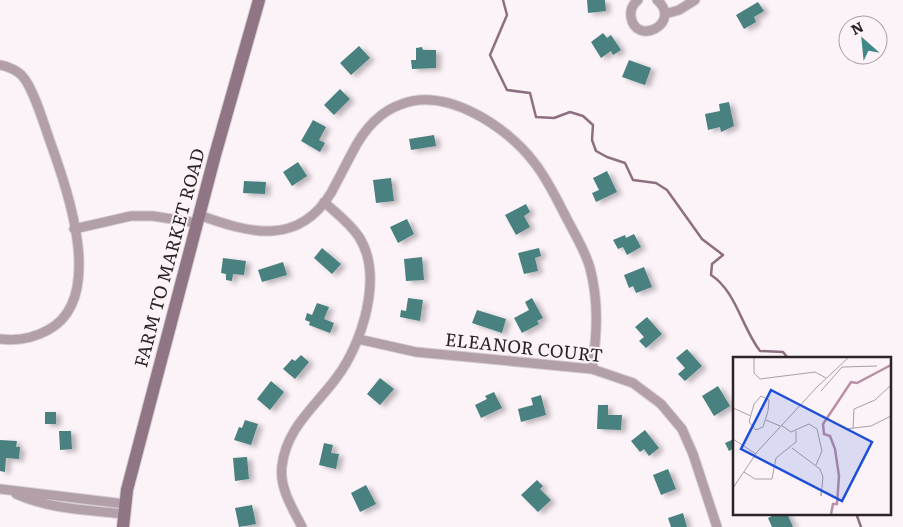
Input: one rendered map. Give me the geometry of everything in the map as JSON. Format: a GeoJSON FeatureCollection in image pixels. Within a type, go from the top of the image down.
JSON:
{"type":"FeatureCollection","features":[{"type":"Feature","properties":{"kind":"street","name":"FARM TO MARKET ROAD"},"geometry":{"type":"LineString","coordinates":[[124,515],[127,490],[198,219],[259,0]]}},
{"type":"Feature","properties":{"kind":"street"},"geometry":{"type":"LineString","coordinates":[[638,0],[632,7],[631,18],[633,23],[641,30],[646,31],[661,25],[665,14],[664,9],[657,0]]}},
{"type":"Feature","properties":{"kind":"street"},"geometry":{"type":"LineString","coordinates":[[665,14],[679,10],[695,0]]}},
{"type":"Feature","properties":{"kind":"street"},"geometry":{"type":"LineString","coordinates":[[0,65],[23,77],[34,98],[67,192],[79,264],[78,290],[72,307],[59,324],[41,334],[20,340],[0,339]]}},
{"type":"Feature","properties":{"kind":"street"},"geometry":{"type":"LineString","coordinates":[[74,228],[131,216],[198,219],[242,229],[269,232],[294,227],[314,214],[324,202],[361,135],[377,118],[396,106],[416,100],[430,100],[458,106],[487,120],[515,141],[534,162],[586,257],[593,282],[597,314],[592,369]]}},
{"type":"Feature","properties":{"kind":"street"},"geometry":{"type":"LineString","coordinates":[[302,527],[284,486],[281,468],[285,450],[298,423],[337,378],[358,339],[369,297],[366,254],[359,237],[324,202]]}},
{"type":"Feature","properties":{"kind":"street","name":"ELEANOR COURT"},"geometry":{"type":"LineString","coordinates":[[358,339],[416,352],[592,369],[632,383],[645,390],[671,414],[688,441],[717,527]]}},
{"type":"Feature","properties":{"kind":"street"},"geometry":{"type":"LineString","coordinates":[[0,489],[124,515]]}},
{"type":"Feature","properties":{"kind":"building"},"geometry":{"type":"Polygon","coordinates":[[[587,0],[605,0],[606,11],[588,13],[587,0]]]}},
{"type":"Feature","properties":{"kind":"building"},"geometry":{"type":"Polygon","coordinates":[[[758,2],[764,11],[754,17],[756,22],[744,29],[736,15],[758,2]]]}},
{"type":"Feature","properties":{"kind":"building"},"geometry":{"type":"Polygon","coordinates":[[[603,33],[607,38],[611,35],[621,50],[613,55],[611,51],[601,58],[591,42],[603,33]]]}},
{"type":"Feature","properties":{"kind":"building"},"geometry":{"type":"Polygon","coordinates":[[[359,46],[370,58],[351,75],[340,63],[359,46]]]}},
{"type":"Feature","properties":{"kind":"building"},"geometry":{"type":"Polygon","coordinates":[[[422,47],[423,50],[436,50],[436,68],[412,69],[411,60],[416,60],[416,48],[422,47]]]}},
{"type":"Feature","properties":{"kind":"building"},"geometry":{"type":"Polygon","coordinates":[[[629,60],[651,68],[645,85],[622,77],[629,60]]]}},
{"type":"Feature","properties":{"kind":"building"},"geometry":{"type":"Polygon","coordinates":[[[340,89],[350,99],[334,115],[324,105],[340,89]]]}},
{"type":"Feature","properties":{"kind":"building"},"geometry":{"type":"Polygon","coordinates":[[[729,102],[734,126],[721,132],[720,127],[708,130],[705,114],[720,111],[719,104],[729,102]]]}},
{"type":"Feature","properties":{"kind":"building"},"geometry":{"type":"Polygon","coordinates":[[[313,120],[326,127],[319,140],[325,143],[320,152],[301,141],[313,120]]]}},
{"type":"Feature","properties":{"kind":"building"},"geometry":{"type":"Polygon","coordinates":[[[434,135],[436,146],[411,150],[409,139],[434,135]]]}},
{"type":"Feature","properties":{"kind":"building"},"geometry":{"type":"Polygon","coordinates":[[[298,162],[307,176],[292,186],[283,172],[298,162]]]}},
{"type":"Feature","properties":{"kind":"building"},"geometry":{"type":"Polygon","coordinates":[[[607,171],[617,192],[596,202],[592,193],[599,190],[593,178],[607,171]]]}},
{"type":"Feature","properties":{"kind":"building"},"geometry":{"type":"Polygon","coordinates":[[[391,178],[394,201],[376,203],[373,180],[391,178]]]}},
{"type":"Feature","properties":{"kind":"building"},"geometry":{"type":"Polygon","coordinates":[[[244,181],[266,182],[265,194],[243,193],[244,181]]]}},
{"type":"Feature","properties":{"kind":"building"},"geometry":{"type":"Polygon","coordinates":[[[526,204],[530,212],[524,216],[530,227],[516,235],[505,215],[526,204]]]}},
{"type":"Feature","properties":{"kind":"building"},"geometry":{"type":"Polygon","coordinates":[[[407,219],[414,234],[398,243],[390,227],[407,219]]]}},
{"type":"Feature","properties":{"kind":"building"},"geometry":{"type":"Polygon","coordinates":[[[634,234],[641,247],[627,255],[623,247],[618,249],[613,240],[625,235],[626,238],[634,234]]]}},
{"type":"Feature","properties":{"kind":"building"},"geometry":{"type":"Polygon","coordinates":[[[322,248],[341,264],[332,274],[314,258],[322,248]]]}},
{"type":"Feature","properties":{"kind":"building"},"geometry":{"type":"Polygon","coordinates":[[[539,248],[541,256],[535,258],[538,271],[524,274],[518,253],[539,248]]]}},
{"type":"Feature","properties":{"kind":"building"},"geometry":{"type":"Polygon","coordinates":[[[422,257],[424,280],[406,281],[404,259],[422,257]]]}},
{"type":"Feature","properties":{"kind":"building"},"geometry":{"type":"Polygon","coordinates":[[[223,258],[246,261],[244,275],[233,274],[232,281],[226,280],[226,274],[221,273],[223,258]]]}},
{"type":"Feature","properties":{"kind":"building"},"geometry":{"type":"Polygon","coordinates":[[[283,262],[287,275],[262,282],[258,270],[283,262]]]}},
{"type":"Feature","properties":{"kind":"building"},"geometry":{"type":"Polygon","coordinates":[[[644,267],[652,287],[636,293],[633,286],[629,288],[624,275],[644,267]]]}},
{"type":"Feature","properties":{"kind":"building"},"geometry":{"type":"Polygon","coordinates":[[[408,298],[423,300],[420,321],[400,317],[401,310],[406,311],[408,298]]]}},
{"type":"Feature","properties":{"kind":"building"},"geometry":{"type":"Polygon","coordinates":[[[532,298],[543,318],[537,321],[539,324],[522,333],[514,318],[529,310],[525,302],[532,298]]]}},
{"type":"Feature","properties":{"kind":"building"},"geometry":{"type":"Polygon","coordinates":[[[317,303],[329,307],[324,319],[334,323],[330,333],[309,325],[310,322],[305,320],[307,313],[312,315],[317,303]]]}},
{"type":"Feature","properties":{"kind":"building"},"geometry":{"type":"Polygon","coordinates":[[[477,310],[506,319],[502,333],[472,323],[477,310]]]}},
{"type":"Feature","properties":{"kind":"building"},"geometry":{"type":"Polygon","coordinates":[[[647,317],[662,334],[646,348],[639,341],[644,337],[635,327],[647,317]]]}},
{"type":"Feature","properties":{"kind":"building"},"geometry":{"type":"Polygon","coordinates":[[[687,349],[702,366],[685,381],[678,374],[685,368],[676,358],[687,349]]]}},
{"type":"Feature","properties":{"kind":"building"},"geometry":{"type":"Polygon","coordinates":[[[301,355],[309,362],[295,379],[283,369],[292,359],[295,361],[301,355]]]}},
{"type":"Feature","properties":{"kind":"building"},"geometry":{"type":"Polygon","coordinates":[[[380,378],[394,389],[380,405],[367,394],[380,378]]]}},
{"type":"Feature","properties":{"kind":"building"},"geometry":{"type":"Polygon","coordinates":[[[271,381],[284,392],[270,410],[257,399],[271,381]]]}},
{"type":"Feature","properties":{"kind":"building"},"geometry":{"type":"Polygon","coordinates":[[[718,386],[730,406],[714,416],[702,396],[718,386]]]}},
{"type":"Feature","properties":{"kind":"building"},"geometry":{"type":"Polygon","coordinates":[[[494,392],[502,408],[481,418],[475,405],[487,399],[485,396],[494,392]]]}},
{"type":"Feature","properties":{"kind":"building"},"geometry":{"type":"Polygon","coordinates":[[[541,395],[546,415],[521,422],[518,409],[533,405],[531,398],[541,395]]]}},
{"type":"Feature","properties":{"kind":"building"},"geometry":{"type":"Polygon","coordinates":[[[598,405],[608,405],[608,415],[622,415],[621,430],[597,429],[598,405]]]}},
{"type":"Feature","properties":{"kind":"building"},"geometry":{"type":"Polygon","coordinates":[[[45,412],[56,412],[56,424],[45,424],[45,412]]]}},
{"type":"Feature","properties":{"kind":"building"},"geometry":{"type":"Polygon","coordinates":[[[245,420],[258,424],[251,445],[234,440],[239,427],[242,428],[245,420]]]}},
{"type":"Feature","properties":{"kind":"building"},"geometry":{"type":"Polygon","coordinates":[[[645,430],[659,448],[649,456],[644,449],[640,452],[631,441],[645,430]]]}},
{"type":"Feature","properties":{"kind":"building"},"geometry":{"type":"Polygon","coordinates":[[[59,431],[71,431],[72,449],[60,450],[59,431]]]}},
{"type":"Feature","properties":{"kind":"building"},"geometry":{"type":"Polygon","coordinates":[[[733,439],[733,449],[729,451],[725,443],[733,439]]]}},
{"type":"Feature","properties":{"kind":"building"},"geometry":{"type":"Polygon","coordinates":[[[0,440],[17,441],[16,447],[20,447],[19,459],[6,458],[5,472],[0,471],[0,440]]]}},
{"type":"Feature","properties":{"kind":"building"},"geometry":{"type":"Polygon","coordinates":[[[324,443],[333,445],[331,453],[339,454],[336,469],[319,465],[324,443]]]}},
{"type":"Feature","properties":{"kind":"building"},"geometry":{"type":"Polygon","coordinates":[[[247,457],[249,479],[235,481],[233,458],[247,457]]]}},
{"type":"Feature","properties":{"kind":"building"},"geometry":{"type":"Polygon","coordinates":[[[668,469],[676,489],[661,495],[653,475],[668,469]]]}},
{"type":"Feature","properties":{"kind":"building"},"geometry":{"type":"Polygon","coordinates":[[[537,480],[543,486],[540,489],[551,500],[538,512],[521,495],[537,480]]]}},
{"type":"Feature","properties":{"kind":"building"},"geometry":{"type":"Polygon","coordinates":[[[366,485],[376,504],[360,512],[351,493],[366,485]]]}},
{"type":"Feature","properties":{"kind":"building"},"geometry":{"type":"Polygon","coordinates":[[[252,505],[256,524],[239,527],[235,508],[252,505]]]}},
{"type":"Feature","properties":{"kind":"building"},"geometry":{"type":"Polygon","coordinates":[[[683,513],[687,527],[671,527],[668,518],[683,513]]]}},
{"type":"Feature","properties":{"kind":"building"},"geometry":{"type":"Polygon","coordinates":[[[776,514],[787,514],[793,527],[772,527],[768,518],[776,514]]]}},
{"type":"Feature","properties":{"kind":"waterway"},"geometry":{"type":"LineString","coordinates":[[503,0],[507,15],[490,55],[507,90],[530,93],[536,117],[554,118],[570,112],[583,116],[593,125],[592,140],[596,151],[625,163],[633,180],[656,183],[667,190],[702,239],[723,255],[712,264],[711,275],[727,290],[760,351],[783,352],[787,357]]}},
{"type":"Feature","properties":{"kind":"waterway"},"geometry":{"type":"LineString","coordinates":[[856,514],[861,527]]}}]}
